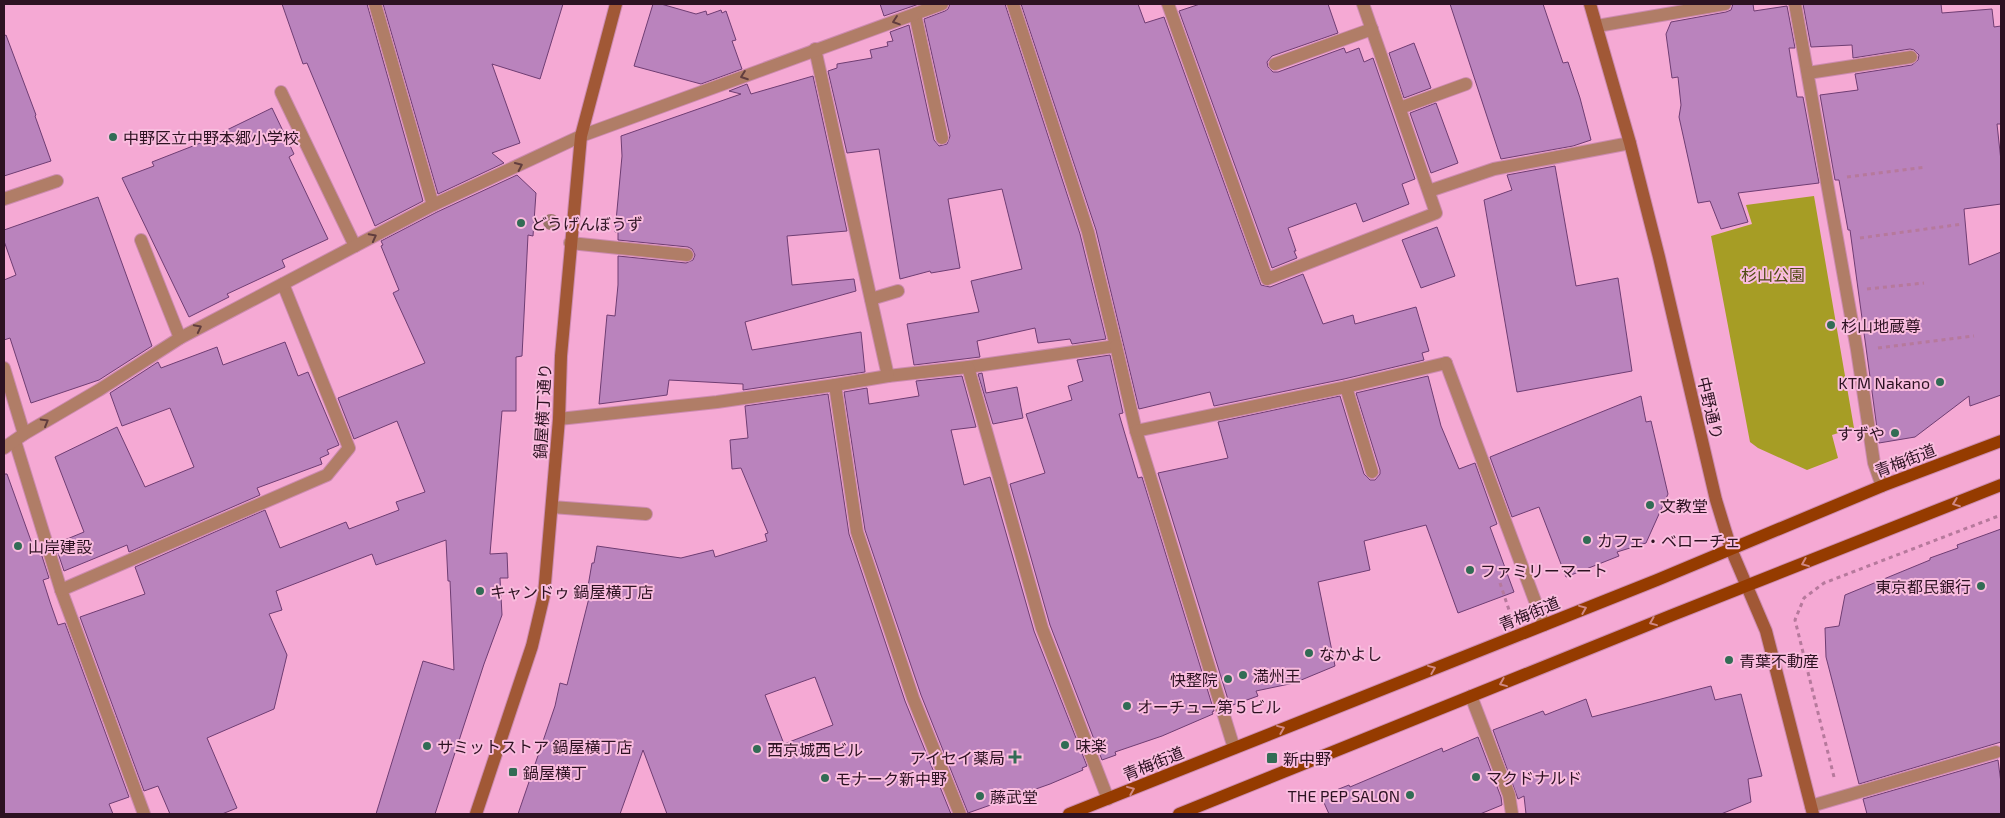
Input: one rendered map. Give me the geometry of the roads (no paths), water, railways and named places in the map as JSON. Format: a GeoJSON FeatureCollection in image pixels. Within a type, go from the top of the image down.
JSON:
{"type":"FeatureCollection","features":[{"type":"Feature","properties":{"kind":"main road","name":"青梅街道"},"geometry":{"type":"LineString","coordinates":[[1069,814],[1544,625],[1882,486],[2001,441]]}},
{"type":"Feature","properties":{"kind":"main road"},"geometry":{"type":"LineString","coordinates":[[1179,814],[2001,486]]}},
{"type":"Feature","properties":{"kind":"street"},"geometry":{"type":"LineString","coordinates":[[375,4],[433,205]]}},
{"type":"Feature","properties":{"kind":"street","name":"鍋屋横丁通り"},"geometry":{"type":"LineString","coordinates":[[476,814],[532,646],[544,595],[559,419],[560,356],[581,136],[616,4]]}},
{"type":"Feature","properties":{"kind":"street"},"geometry":{"type":"LineString","coordinates":[[4,448],[180,338],[433,205],[581,136],[942,4]]}},
{"type":"Feature","properties":{"kind":"street"},"geometry":{"type":"LineString","coordinates":[[1013,4],[1088,232],[1136,431],[1234,748]]}},
{"type":"Feature","properties":{"kind":"street"},"geometry":{"type":"LineString","coordinates":[[1168,4],[1267,279],[1436,213],[1363,4]]}},
{"type":"Feature","properties":{"kind":"street","name":"中野通り"},"geometry":{"type":"LineString","coordinates":[[1590,4],[1630,143],[1659,257],[1716,500],[1730,549],[1766,631],[1812,810]]}},
{"type":"Feature","properties":{"kind":"street"},"geometry":{"type":"LineString","coordinates":[[1597,26],[1726,4]]}},
{"type":"Feature","properties":{"kind":"street"},"geometry":{"type":"LineString","coordinates":[[1795,4],[1857,350],[1874,463],[1882,486]]}},
{"type":"Feature","properties":{"kind":"street"},"geometry":{"type":"LineString","coordinates":[[915,14],[942,138]]}},
{"type":"Feature","properties":{"kind":"street"},"geometry":{"type":"LineString","coordinates":[[1275,64],[1372,29]]}},
{"type":"Feature","properties":{"kind":"street"},"geometry":{"type":"LineString","coordinates":[[815,49],[888,376]]}},
{"type":"Feature","properties":{"kind":"street"},"geometry":{"type":"LineString","coordinates":[[1808,73],[1911,57]]}},
{"type":"Feature","properties":{"kind":"street"},"geometry":{"type":"LineString","coordinates":[[1400,108],[1466,84]]}},
{"type":"Feature","properties":{"kind":"street"},"geometry":{"type":"LineString","coordinates":[[281,92],[355,246]]}},
{"type":"Feature","properties":{"kind":"street"},"geometry":{"type":"LineString","coordinates":[[1429,191],[1494,169],[1630,143]]}},
{"type":"Feature","properties":{"kind":"street"},"geometry":{"type":"LineString","coordinates":[[4,199],[56,182]]}},
{"type":"Feature","properties":{"kind":"street"},"geometry":{"type":"LineString","coordinates":[[141,240],[180,338]]}},
{"type":"Feature","properties":{"kind":"street"},"geometry":{"type":"LineString","coordinates":[[570,243],[687,255]]}},
{"type":"Feature","properties":{"kind":"street"},"geometry":{"type":"LineString","coordinates":[[61,590],[328,475],[349,448],[283,284]]}},
{"type":"Feature","properties":{"kind":"street"},"geometry":{"type":"LineString","coordinates":[[872,299],[898,291]]}},
{"type":"Feature","properties":{"kind":"street"},"geometry":{"type":"LineString","coordinates":[[559,419],[717,402],[888,376],[968,368],[1116,346]]}},
{"type":"Feature","properties":{"kind":"street"},"geometry":{"type":"LineString","coordinates":[[1136,431],[1346,387],[1446,363],[1544,625]]}},
{"type":"Feature","properties":{"kind":"street"},"geometry":{"type":"LineString","coordinates":[[4,368],[20,437],[61,590],[144,814]]}},
{"type":"Feature","properties":{"kind":"street"},"geometry":{"type":"LineString","coordinates":[[968,368],[1042,628],[1108,799]]}},
{"type":"Feature","properties":{"kind":"street"},"geometry":{"type":"LineString","coordinates":[[835,385],[857,532],[912,698],[960,814]]}},
{"type":"Feature","properties":{"kind":"street"},"geometry":{"type":"LineString","coordinates":[[1346,387],[1372,472]]}},
{"type":"Feature","properties":{"kind":"street"},"geometry":{"type":"LineString","coordinates":[[552,507],[646,514]]}},
{"type":"Feature","properties":{"kind":"street"},"geometry":{"type":"LineString","coordinates":[[1471,696],[1509,795],[1512,814]]}},
{"type":"Feature","properties":{"kind":"street"},"geometry":{"type":"LineString","coordinates":[[1812,810],[1839,797],[1996,752]]}},
{"type":"Feature","properties":{"kind":"place","name":"中野区立中野本郷小学校"},"geometry":{"type":"Point","coordinates":[113,137]}},
{"type":"Feature","properties":{"kind":"place","name":"どうげんぼうず"},"geometry":{"type":"Point","coordinates":[521,223]}},
{"type":"Feature","properties":{"kind":"place","name":"杉山地蔵尊"},"geometry":{"type":"Point","coordinates":[1831,325]}},
{"type":"Feature","properties":{"kind":"place","name":"KTM Nakano"},"geometry":{"type":"Point","coordinates":[1940,382]}},
{"type":"Feature","properties":{"kind":"place","name":"すずや"},"geometry":{"type":"Point","coordinates":[1895,433]}},
{"type":"Feature","properties":{"kind":"place","name":"文教堂"},"geometry":{"type":"Point","coordinates":[1650,505]}},
{"type":"Feature","properties":{"kind":"place","name":"カフェ・ベローチェ"},"geometry":{"type":"Point","coordinates":[1587,540]}},
{"type":"Feature","properties":{"kind":"place","name":"山岸建設"},"geometry":{"type":"Point","coordinates":[18,546]}},
{"type":"Feature","properties":{"kind":"place","name":"ファミリーマート"},"geometry":{"type":"Point","coordinates":[1470,570]}},
{"type":"Feature","properties":{"kind":"place","name":"東京都民銀行"},"geometry":{"type":"Point","coordinates":[1981,586]}},
{"type":"Feature","properties":{"kind":"place","name":"キャンドゥ 鍋屋横丁店"},"geometry":{"type":"Point","coordinates":[480,591]}},
{"type":"Feature","properties":{"kind":"place","name":"なかよし"},"geometry":{"type":"Point","coordinates":[1309,653]}},
{"type":"Feature","properties":{"kind":"place","name":"青葉不動産"},"geometry":{"type":"Point","coordinates":[1729,660]}},
{"type":"Feature","properties":{"kind":"place","name":"満州王"},"geometry":{"type":"Point","coordinates":[1243,675]}},
{"type":"Feature","properties":{"kind":"place","name":"快整院"},"geometry":{"type":"Point","coordinates":[1228,679]}},
{"type":"Feature","properties":{"kind":"place","name":"オーチュー第５ビル"},"geometry":{"type":"Point","coordinates":[1127,706]}},
{"type":"Feature","properties":{"kind":"place","name":"味楽"},"geometry":{"type":"Point","coordinates":[1065,745]}},
{"type":"Feature","properties":{"kind":"place","name":"サミットストア 鍋屋横丁店"},"geometry":{"type":"Point","coordinates":[427,746]}},
{"type":"Feature","properties":{"kind":"place","name":"西京城西ビル"},"geometry":{"type":"Point","coordinates":[757,749]}},
{"type":"Feature","properties":{"kind":"place","name":"アイセイ薬局"},"geometry":{"type":"Point","coordinates":[1015,757]}},
{"type":"Feature","properties":{"kind":"place","name":"新中野"},"geometry":{"type":"Point","coordinates":[1272,758]}},
{"type":"Feature","properties":{"kind":"place","name":"鍋屋横丁"},"geometry":{"type":"Point","coordinates":[513,772]}},
{"type":"Feature","properties":{"kind":"place","name":"マクドナルド"},"geometry":{"type":"Point","coordinates":[1476,777]}},
{"type":"Feature","properties":{"kind":"place","name":"モナーク新中野"},"geometry":{"type":"Point","coordinates":[825,778]}},
{"type":"Feature","properties":{"kind":"place","name":"THE PEP SALON"},"geometry":{"type":"Point","coordinates":[1410,795]}},
{"type":"Feature","properties":{"kind":"place","name":"藤武堂"},"geometry":{"type":"Point","coordinates":[980,796]}},
{"type":"Feature","properties":{"kind":"park label","name":"杉山公園"},"geometry":{"type":"Point","coordinates":[1773,274]}}]}
